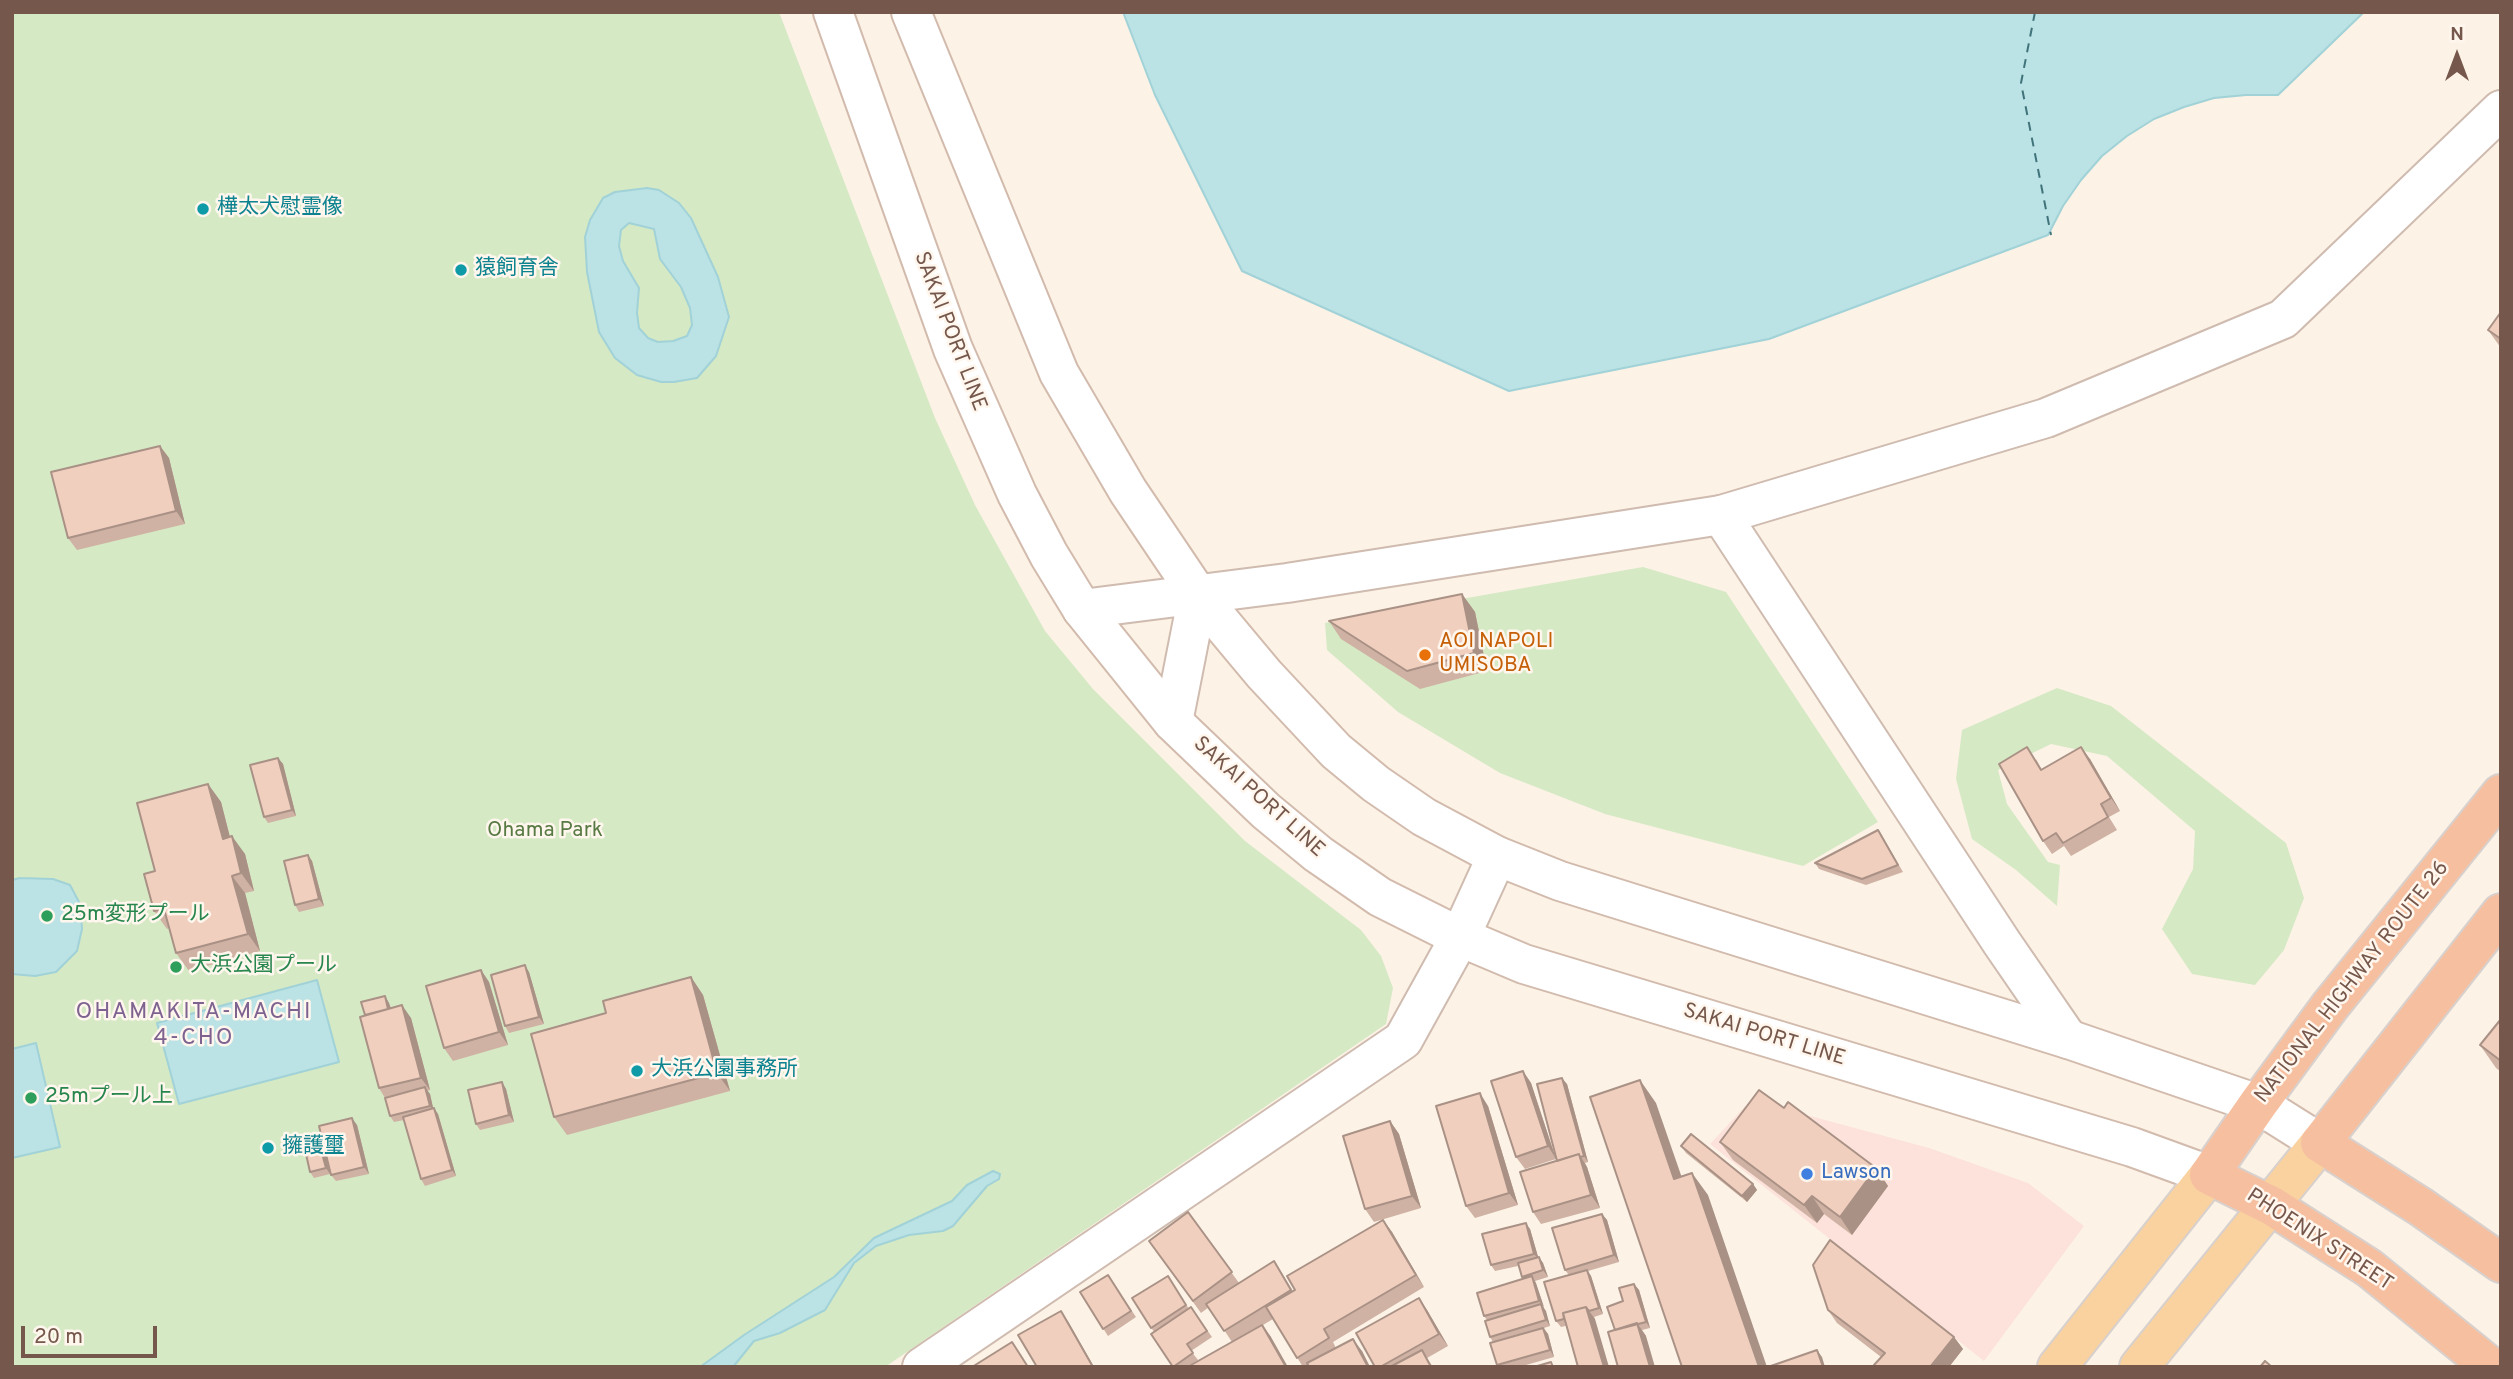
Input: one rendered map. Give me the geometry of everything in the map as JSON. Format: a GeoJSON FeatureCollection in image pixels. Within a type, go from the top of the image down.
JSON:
{"type":"FeatureCollection","features":[{"type":"Feature","properties":{"kind":"highway","name":"NATIONAL HIGHWAY ROUTE 26"},"geometry":{"type":"LineString","coordinates":[[2209,1175],[2330,1006],[2501,794]]}},
{"type":"Feature","properties":{"kind":"highway"},"geometry":{"type":"LineString","coordinates":[[2501,913],[2320,1143],[2421,1207],[2501,1263]]}},
{"type":"Feature","properties":{"kind":"highway","name":"PHOENIX STREET"},"geometry":{"type":"LineString","coordinates":[[2209,1175],[2272,1206],[2369,1269],[2491,1367]]}},
{"type":"Feature","properties":{"kind":"highway"},"geometry":{"type":"LineString","coordinates":[[2421,1207],[2501,1238]]}},
{"type":"Feature","properties":{"kind":"main road","name":"SAKAI PORT LINE"},"geometry":{"type":"LineString","coordinates":[[833,12],[953,349],[1017,494],[1049,555],[1082,609],[1173,722],[1266,811],[1318,854],[1380,897],[1460,937],[1524,964],[2132,1147],[2209,1175]]}},
{"type":"Feature","properties":{"kind":"main road"},"geometry":{"type":"LineString","coordinates":[[911,12],[1059,373],[1128,491],[1198,595],[1264,674],[1336,751],[1424,817],[1497,856],[1560,881],[2068,1039],[2258,1104],[2320,1143],[2272,1206],[2139,1367]]}},
{"type":"Feature","properties":{"kind":"main road"},"geometry":{"type":"LineString","coordinates":[[1082,609],[1198,595],[1721,515],[2046,418],[2283,319],[2501,110]]}},
{"type":"Feature","properties":{"kind":"main road"},"geometry":{"type":"LineString","coordinates":[[1721,515],[2068,1039]]}},
{"type":"Feature","properties":{"kind":"main road"},"geometry":{"type":"LineString","coordinates":[[1173,722],[1198,595]]}},
{"type":"Feature","properties":{"kind":"main road"},"geometry":{"type":"LineString","coordinates":[[922,1367],[1403,1040],[1460,937],[1497,856]]}},
{"type":"Feature","properties":{"kind":"main road"},"geometry":{"type":"LineString","coordinates":[[2057,1367],[2209,1175]]}},
{"type":"Feature","properties":{"kind":"shaded area"},"geometry":{"type":"Polygon","coordinates":[[[1751,1100],[1929,1148],[2028,1183],[2084,1226],[1984,1361],[1710,1144],[1751,1100]]]}},
{"type":"Feature","properties":{"kind":"green space","name":"Ohama Park"},"geometry":{"type":"Polygon","coordinates":[[[12,12],[779,12],[935,418],[975,505],[1045,631],[1093,689],[1245,841],[1361,930],[1381,956],[1393,988],[1386,1024],[885,1367],[12,1367],[12,12]]]}},
{"type":"Feature","properties":{"kind":"green space"},"geometry":{"type":"Polygon","coordinates":[[[1643,567],[1726,592],[1878,822],[1803,866],[1605,814],[1500,773],[1398,712],[1327,650],[1325,623],[1643,567]]]}},
{"type":"Feature","properties":{"kind":"green space"},"geometry":{"type":"Polygon","coordinates":[[[2057,688],[2111,706],[2286,843],[2304,898],[2284,950],[2255,985],[2192,974],[2162,929],[2193,869],[2195,831],[2107,756],[2051,744],[1998,770],[2007,804],[2048,862],[2060,865],[2057,906],[2016,870],[1972,839],[1956,779],[1962,730],[2057,688]]]}},
{"type":"Feature","properties":{"kind":"water"},"geometry":{"type":"Polygon","coordinates":[[[1123,12],[2364,12],[2278,95],[2214,98],[2154,119],[2127,136],[2102,156],[2081,180],[2048,235],[1769,339],[1509,391],[1242,271],[1155,95],[1123,12]]]}},
{"type":"Feature","properties":{"kind":"water"},"geometry":{"type":"Polygon","coordinates":[[[647,188],[659,190],[679,203],[691,218],[718,277],[729,317],[716,356],[697,378],[661,382],[637,375],[615,358],[599,332],[587,272],[585,237],[590,220],[603,198],[615,192],[647,188]],[[629,223],[621,230],[619,246],[623,261],[639,288],[639,328],[648,338],[658,342],[673,341],[687,336],[692,325],[690,308],[681,287],[660,259],[654,229],[629,223]]]}},
{"type":"Feature","properties":{"kind":"water","name":"25m変形プール"},"geometry":{"type":"Polygon","coordinates":[[[53,879],[70,885],[80,904],[82,929],[77,951],[56,972],[35,976],[12,974],[12,880],[53,879]]]}},
{"type":"Feature","properties":{"kind":"water"},"geometry":{"type":"Polygon","coordinates":[[[317,980],[339,1062],[179,1104],[157,1023],[317,980]]]}},
{"type":"Feature","properties":{"kind":"water","name":"25mプール上"},"geometry":{"type":"Polygon","coordinates":[[[36,1043],[60,1147],[12,1158],[12,1049],[36,1043]]]}},
{"type":"Feature","properties":{"kind":"water"},"geometry":{"type":"Polygon","coordinates":[[[993,1171],[1000,1174],[999,1179],[987,1186],[953,1226],[943,1231],[909,1235],[876,1246],[854,1263],[825,1310],[780,1333],[754,1341],[733,1367],[700,1367],[834,1277],[874,1238],[952,1201],[967,1185],[993,1171]]]}},
{"type":"Feature","properties":{"kind":"building"},"geometry":{"type":"Polygon","coordinates":[[[2501,312],[2501,339],[2488,330],[2501,312]]]}},
{"type":"Feature","properties":{"kind":"building"},"geometry":{"type":"Polygon","coordinates":[[[160,446],[176,511],[68,538],[51,472],[160,446]]]}},
{"type":"Feature","properties":{"kind":"building","name":"AOI NAPOLI UMISOBA"},"geometry":{"type":"Polygon","coordinates":[[[1462,594],[1474,653],[1407,671],[1329,621],[1462,594]]]}},
{"type":"Feature","properties":{"kind":"building"},"geometry":{"type":"Polygon","coordinates":[[[2027,747],[2041,770],[2081,747],[2111,798],[2101,804],[2108,817],[2063,843],[2056,833],[2043,841],[1999,764],[2027,747]]]}},
{"type":"Feature","properties":{"kind":"building"},"geometry":{"type":"Polygon","coordinates":[[[278,758],[292,810],[264,817],[250,765],[278,758]]]}},
{"type":"Feature","properties":{"kind":"building"},"geometry":{"type":"Polygon","coordinates":[[[208,784],[223,839],[232,836],[241,873],[232,876],[248,934],[176,953],[164,909],[154,911],[144,874],[155,871],[137,803],[208,784]]]}},
{"type":"Feature","properties":{"kind":"building"},"geometry":{"type":"Polygon","coordinates":[[[1878,830],[1898,865],[1862,879],[1815,863],[1878,830]]]}},
{"type":"Feature","properties":{"kind":"building"},"geometry":{"type":"Polygon","coordinates":[[[308,855],[319,899],[295,905],[284,861],[308,855]]]}},
{"type":"Feature","properties":{"kind":"building"},"geometry":{"type":"Polygon","coordinates":[[[525,965],[539,1017],[505,1026],[491,975],[525,965]]]}},
{"type":"Feature","properties":{"kind":"building"},"geometry":{"type":"Polygon","coordinates":[[[481,970],[499,1032],[444,1048],[426,986],[481,970]]]}},
{"type":"Feature","properties":{"kind":"building","name":"大浜公園事務所"},"geometry":{"type":"Polygon","coordinates":[[[691,977],[717,1073],[554,1117],[531,1034],[606,1013],[603,1001],[691,977]]]}},
{"type":"Feature","properties":{"kind":"building"},"geometry":{"type":"Polygon","coordinates":[[[385,996],[388,1009],[365,1015],[361,1002],[385,996]]]}},
{"type":"Feature","properties":{"kind":"building"},"geometry":{"type":"Polygon","coordinates":[[[402,1005],[421,1078],[379,1088],[360,1017],[402,1005]]]}},
{"type":"Feature","properties":{"kind":"building"},"geometry":{"type":"Polygon","coordinates":[[[2501,1019],[2501,1061],[2480,1045],[2501,1019]]]}},
{"type":"Feature","properties":{"kind":"building"},"geometry":{"type":"Polygon","coordinates":[[[1523,1071],[1548,1146],[1516,1157],[1491,1081],[1523,1071]]]}},
{"type":"Feature","properties":{"kind":"building"},"geometry":{"type":"Polygon","coordinates":[[[1562,1078],[1584,1156],[1580,1157],[1579,1154],[1557,1161],[1537,1084],[1562,1078]]]}},
{"type":"Feature","properties":{"kind":"building"},"geometry":{"type":"Polygon","coordinates":[[[1640,1080],[1674,1179],[1692,1173],[1759,1367],[1682,1367],[1590,1097],[1640,1080]]]}},
{"type":"Feature","properties":{"kind":"building"},"geometry":{"type":"Polygon","coordinates":[[[502,1082],[509,1115],[476,1124],[468,1090],[502,1082]]]}},
{"type":"Feature","properties":{"kind":"building"},"geometry":{"type":"Polygon","coordinates":[[[425,1087],[430,1106],[390,1116],[385,1098],[425,1087]]]}},
{"type":"Feature","properties":{"kind":"building"},"geometry":{"type":"Polygon","coordinates":[[[1759,1090],[1784,1108],[1788,1102],[1876,1168],[1840,1217],[1812,1196],[1804,1205],[1720,1142],[1759,1090]]]}},
{"type":"Feature","properties":{"kind":"building"},"geometry":{"type":"Polygon","coordinates":[[[1480,1093],[1509,1193],[1466,1206],[1436,1106],[1480,1093]]]}},
{"type":"Feature","properties":{"kind":"building"},"geometry":{"type":"Polygon","coordinates":[[[434,1108],[452,1170],[421,1179],[403,1117],[434,1108]]]}},
{"type":"Feature","properties":{"kind":"building"},"geometry":{"type":"Polygon","coordinates":[[[352,1118],[364,1167],[331,1175],[319,1126],[352,1118]]]}},
{"type":"Feature","properties":{"kind":"building"},"geometry":{"type":"Polygon","coordinates":[[[1390,1121],[1412,1196],[1365,1209],[1343,1136],[1390,1121]]]}},
{"type":"Feature","properties":{"kind":"building"},"geometry":{"type":"Polygon","coordinates":[[[1691,1134],[1753,1184],[1742,1196],[1681,1146],[1691,1134]]]}},
{"type":"Feature","properties":{"kind":"building"},"geometry":{"type":"Polygon","coordinates":[[[321,1150],[326,1168],[310,1172],[306,1154],[321,1150]]]}},
{"type":"Feature","properties":{"kind":"building"},"geometry":{"type":"Polygon","coordinates":[[[1579,1154],[1591,1195],[1533,1212],[1520,1172],[1579,1154]]]}},
{"type":"Feature","properties":{"kind":"building"},"geometry":{"type":"Polygon","coordinates":[[[1188,1212],[1232,1272],[1193,1301],[1149,1241],[1188,1212]]]}},
{"type":"Feature","properties":{"kind":"building"},"geometry":{"type":"Polygon","coordinates":[[[1602,1214],[1614,1255],[1565,1270],[1552,1228],[1602,1214]]]}},
{"type":"Feature","properties":{"kind":"building"},"geometry":{"type":"Polygon","coordinates":[[[1383,1220],[1416,1275],[1324,1329],[1329,1338],[1297,1358],[1266,1307],[1295,1290],[1287,1276],[1383,1220]]]}},
{"type":"Feature","properties":{"kind":"building"},"geometry":{"type":"Polygon","coordinates":[[[1526,1223],[1534,1254],[1491,1265],[1482,1234],[1526,1223]]]}},
{"type":"Feature","properties":{"kind":"building"},"geometry":{"type":"Polygon","coordinates":[[[1830,1240],[1954,1337],[1930,1367],[1876,1367],[1874,1365],[1885,1353],[1828,1310],[1813,1265],[1830,1240]]]}},
{"type":"Feature","properties":{"kind":"building"},"geometry":{"type":"Polygon","coordinates":[[[1539,1257],[1543,1270],[1522,1277],[1518,1263],[1539,1257]]]}},
{"type":"Feature","properties":{"kind":"building"},"geometry":{"type":"Polygon","coordinates":[[[1274,1261],[1291,1290],[1224,1331],[1206,1304],[1274,1261]]]}},
{"type":"Feature","properties":{"kind":"building"},"geometry":{"type":"Polygon","coordinates":[[[1587,1270],[1599,1308],[1589,1311],[1586,1307],[1563,1313],[1564,1319],[1556,1321],[1544,1282],[1587,1270]]]}},
{"type":"Feature","properties":{"kind":"building"},"geometry":{"type":"Polygon","coordinates":[[[1108,1275],[1131,1311],[1103,1329],[1080,1292],[1108,1275]]]}},
{"type":"Feature","properties":{"kind":"building"},"geometry":{"type":"Polygon","coordinates":[[[1168,1276],[1186,1305],[1151,1328],[1132,1298],[1168,1276]]]}},
{"type":"Feature","properties":{"kind":"building"},"geometry":{"type":"Polygon","coordinates":[[[1532,1276],[1539,1301],[1484,1316],[1477,1293],[1532,1276]]]}},
{"type":"Feature","properties":{"kind":"building"},"geometry":{"type":"Polygon","coordinates":[[[1634,1284],[1646,1322],[1615,1330],[1607,1307],[1623,1301],[1619,1288],[1634,1284]]]}},
{"type":"Feature","properties":{"kind":"building"},"geometry":{"type":"Polygon","coordinates":[[[1419,1298],[1439,1334],[1380,1367],[1375,1367],[1356,1333],[1419,1298]]]}},
{"type":"Feature","properties":{"kind":"building"},"geometry":{"type":"Polygon","coordinates":[[[1541,1304],[1546,1320],[1490,1337],[1485,1321],[1541,1304]]]}},
{"type":"Feature","properties":{"kind":"building"},"geometry":{"type":"Polygon","coordinates":[[[1191,1307],[1207,1331],[1187,1344],[1193,1353],[1173,1367],[1151,1334],[1191,1307]]]}},
{"type":"Feature","properties":{"kind":"building"},"geometry":{"type":"Polygon","coordinates":[[[1586,1307],[1604,1367],[1578,1367],[1563,1313],[1586,1307]]]}},
{"type":"Feature","properties":{"kind":"building"},"geometry":{"type":"Polygon","coordinates":[[[1061,1311],[1093,1367],[1037,1367],[1018,1335],[1061,1311]]]}},
{"type":"Feature","properties":{"kind":"building"},"geometry":{"type":"Polygon","coordinates":[[[1637,1323],[1650,1367],[1618,1367],[1608,1332],[1637,1323]]]}},
{"type":"Feature","properties":{"kind":"building"},"geometry":{"type":"Polygon","coordinates":[[[1262,1325],[1286,1367],[1192,1367],[1191,1365],[1262,1325]]]}},
{"type":"Feature","properties":{"kind":"building"},"geometry":{"type":"Polygon","coordinates":[[[1543,1328],[1550,1350],[1497,1365],[1490,1343],[1543,1328]]]}},
{"type":"Feature","properties":{"kind":"building"},"geometry":{"type":"Polygon","coordinates":[[[1353,1339],[1368,1367],[1309,1367],[1307,1363],[1353,1339]]]}},
{"type":"Feature","properties":{"kind":"building"},"geometry":{"type":"Polygon","coordinates":[[[1012,1342],[1028,1367],[972,1367],[1012,1342]]]}},
{"type":"Feature","properties":{"kind":"building"},"geometry":{"type":"Polygon","coordinates":[[[1422,1350],[1431,1367],[1390,1367],[1422,1350]]]}},
{"type":"Feature","properties":{"kind":"building"},"geometry":{"type":"Polygon","coordinates":[[[1817,1350],[1823,1367],[1768,1367],[1817,1350]]]}},
{"type":"Feature","properties":{"kind":"building"},"geometry":{"type":"Polygon","coordinates":[[[2265,1361],[2272,1367],[2260,1367],[2265,1361]]]}},
{"type":"Feature","properties":{"kind":"building"},"geometry":{"type":"Polygon","coordinates":[[[1551,1362],[1553,1367],[1534,1367],[1551,1362]]]}},
{"type":"Feature","properties":{"kind":"ferry route"},"geometry":{"type":"LineString","coordinates":[[2035,12],[2021,83],[2051,235]]}},
{"type":"Feature","properties":{"kind":"place","name":"樺太犬慰霊像"},"geometry":{"type":"Point","coordinates":[203,209]}},
{"type":"Feature","properties":{"kind":"place","name":"猿飼育舎"},"geometry":{"type":"Point","coordinates":[461,270]}},
{"type":"Feature","properties":{"kind":"place","name":"AOI NAPOLI UMISOBA"},"geometry":{"type":"Point","coordinates":[1425,655]}},
{"type":"Feature","properties":{"kind":"place","name":"25m変形プール"},"geometry":{"type":"Point","coordinates":[47,916]}},
{"type":"Feature","properties":{"kind":"place","name":"大浜公園プール"},"geometry":{"type":"Point","coordinates":[176,967]}},
{"type":"Feature","properties":{"kind":"place","name":"大浜公園事務所"},"geometry":{"type":"Point","coordinates":[637,1071]}},
{"type":"Feature","properties":{"kind":"place","name":"25mプール上"},"geometry":{"type":"Point","coordinates":[31,1098]}},
{"type":"Feature","properties":{"kind":"place","name":"擁護璽"},"geometry":{"type":"Point","coordinates":[268,1148]}},
{"type":"Feature","properties":{"kind":"place","name":"Lawson"},"geometry":{"type":"Point","coordinates":[1807,1174]}},
{"type":"Feature","properties":{"kind":"district","name":"OHAMAKITA-MACHI 4-CHO"},"geometry":{"type":"Point","coordinates":[194,1026]}}]}
